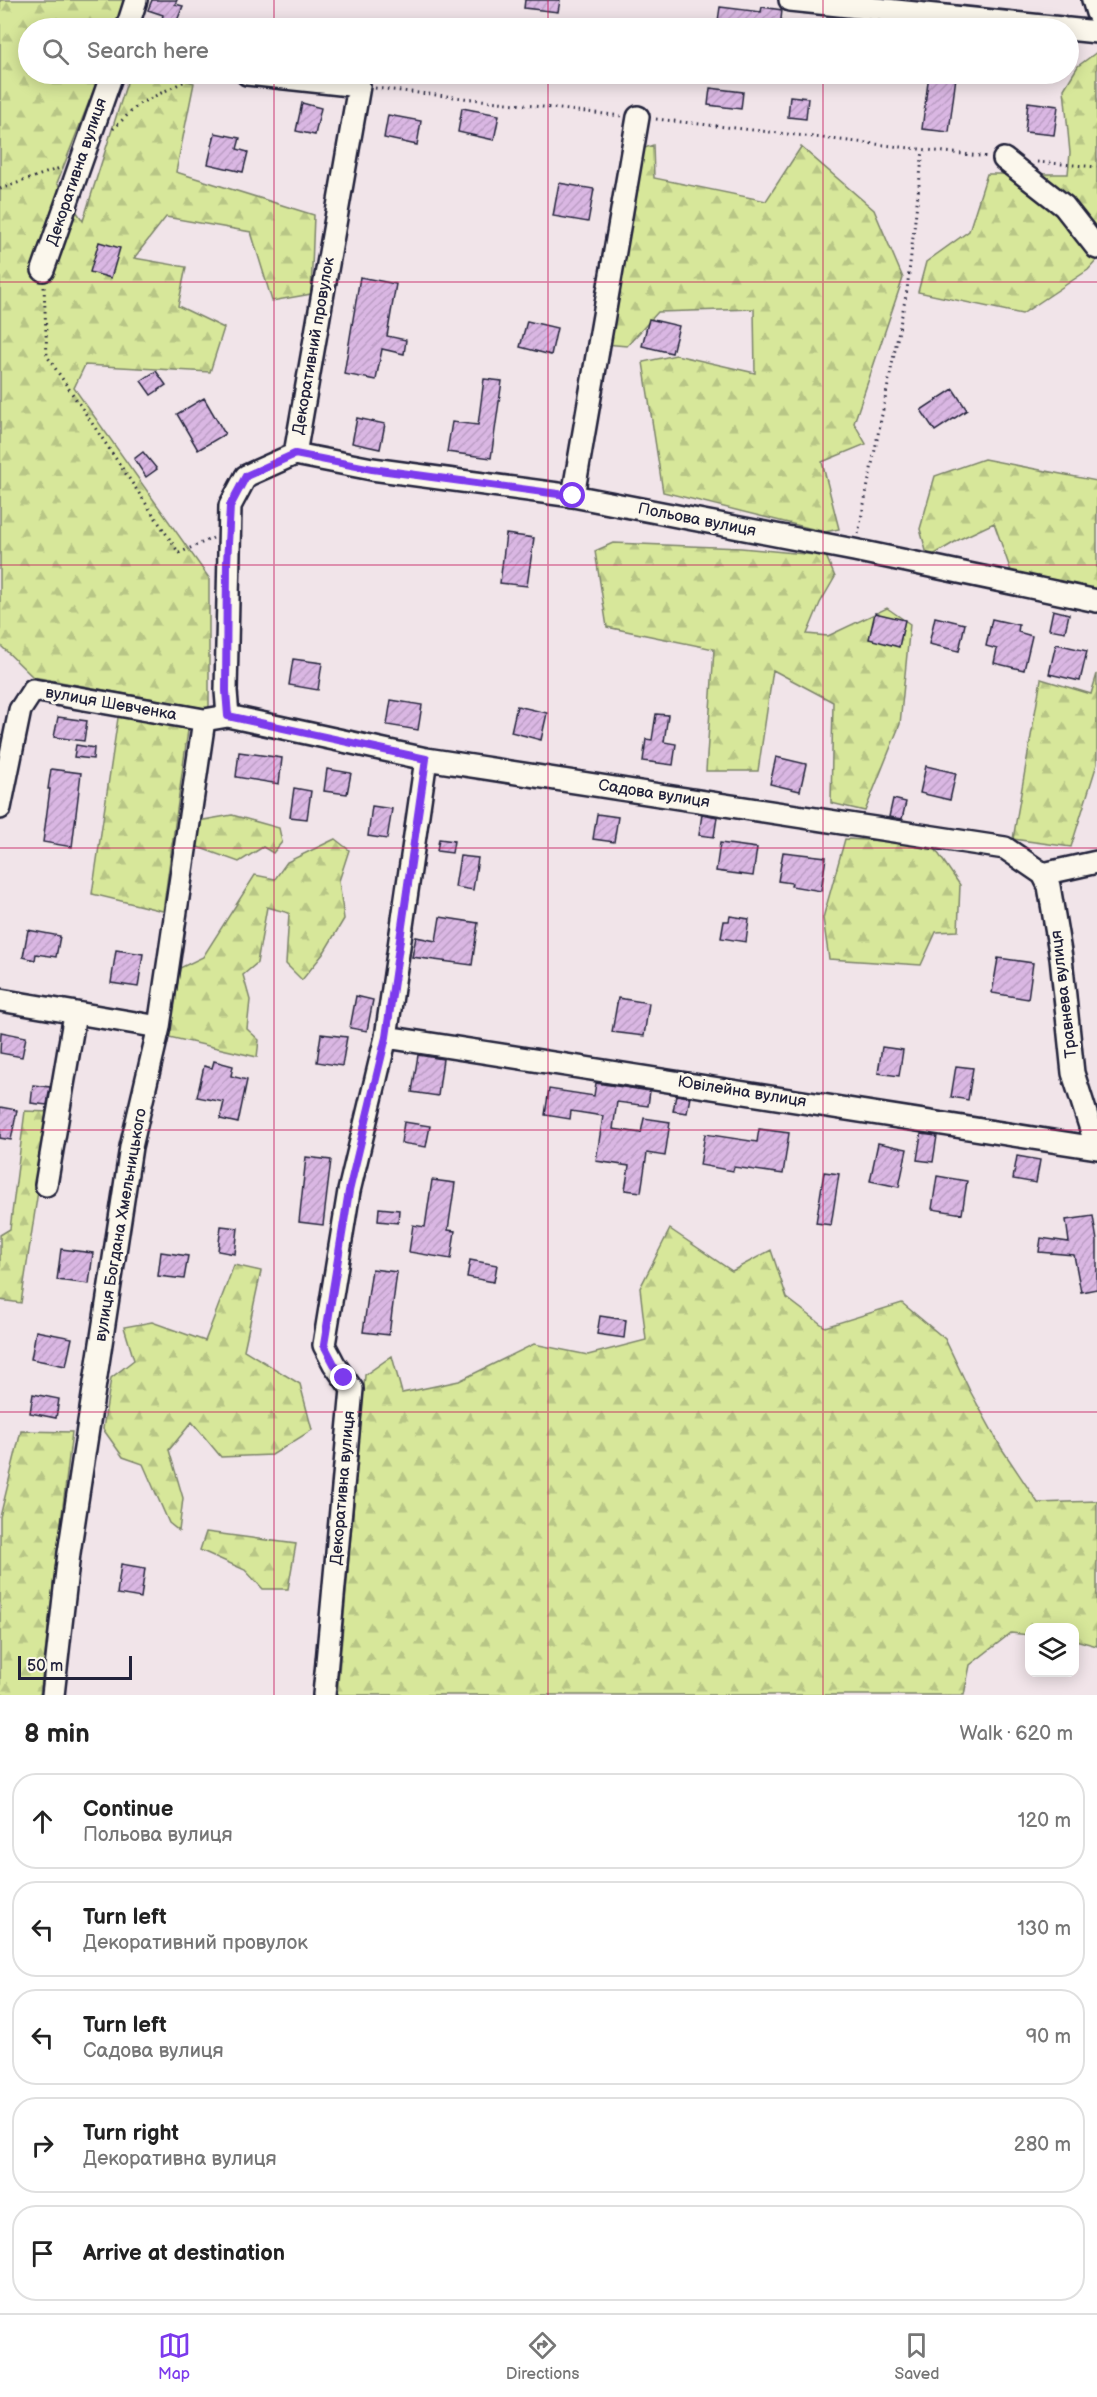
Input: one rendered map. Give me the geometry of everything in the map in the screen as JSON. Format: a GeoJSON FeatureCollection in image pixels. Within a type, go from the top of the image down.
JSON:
{"type":"FeatureCollection","features":[{"type":"Feature","properties":{"kind":"street"},"geometry":{"type":"LineString","coordinates":[[130,18],[136,0]]}},
{"type":"Feature","properties":{"kind":"street"},"geometry":{"type":"LineString","coordinates":[[790,0],[965,18]]}},
{"type":"Feature","properties":{"kind":"street"},"geometry":{"type":"LineString","coordinates":[[1092,0],[1097,13]]}},
{"type":"Feature","properties":{"kind":"street"},"geometry":{"type":"LineString","coordinates":[[1079,30],[1097,32]]}},
{"type":"Feature","properties":{"kind":"street","name":"Декоративна вулиця"},"geometry":{"type":"LineString","coordinates":[[43,270],[79,161],[108,84]]}},
{"type":"Feature","properties":{"kind":"street"},"geometry":{"type":"LineString","coordinates":[[340,84],[359,86]]}},
{"type":"Feature","properties":{"kind":"street","name":"Декоративний провулок"},"geometry":{"type":"LineString","coordinates":[[228,716],[226,691],[230,506],[246,476],[295,454],[359,86]]}},
{"type":"Feature","properties":{"kind":"street"},"geometry":{"type":"LineString","coordinates":[[573,496],[638,117]]}},
{"type":"Feature","properties":{"kind":"street"},"geometry":{"type":"LineString","coordinates":[[1004,159],[1064,206],[1097,248]]}},
{"type":"Feature","properties":{"kind":"street","name":"Польова вулиця"},"geometry":{"type":"LineString","coordinates":[[295,454],[372,469],[573,496],[854,550],[1097,601]]}},
{"type":"Feature","properties":{"kind":"street","name":"вулиця Шевченка"},"geometry":{"type":"LineString","coordinates":[[0,808],[20,710],[33,690],[204,720]]}},
{"type":"Feature","properties":{"kind":"street","name":"Садова вулиця"},"geometry":{"type":"LineString","coordinates":[[204,720],[228,716],[426,759],[1005,848],[1043,874]]}},
{"type":"Feature","properties":{"kind":"street","name":"вулиця Богдана Хмельницького"},"geometry":{"type":"LineString","coordinates":[[53,1695],[69,1553],[131,1147],[159,1027],[204,720]]}},
{"type":"Feature","properties":{"kind":"street","name":"Декоративна вулиця"},"geometry":{"type":"LineString","coordinates":[[324,1695],[352,1389],[324,1345],[349,1191],[386,1037],[426,759]]}},
{"type":"Feature","properties":{"kind":"street"},"geometry":{"type":"LineString","coordinates":[[1043,874],[1097,862]]}},
{"type":"Feature","properties":{"kind":"street","name":"Травнева вулиця"},"geometry":{"type":"LineString","coordinates":[[1043,874],[1049,886],[1061,958],[1073,1073],[1097,1148]]}},
{"type":"Feature","properties":{"kind":"street"},"geometry":{"type":"LineString","coordinates":[[0,1000],[159,1027]]}},
{"type":"Feature","properties":{"kind":"street"},"geometry":{"type":"LineString","coordinates":[[46,1185],[75,1014]]}},
{"type":"Feature","properties":{"kind":"street","name":"Ювілейна вулиця"},"geometry":{"type":"LineString","coordinates":[[386,1037],[1097,1148]]}},
{"type":"Feature","properties":{"kind":"path"},"geometry":{"type":"LineString","coordinates":[[105,136],[138,104],[179,84]]}},
{"type":"Feature","properties":{"kind":"path"},"geometry":{"type":"LineString","coordinates":[[359,86],[1004,159],[1097,167]]}},
{"type":"Feature","properties":{"kind":"path"},"geometry":{"type":"LineString","coordinates":[[854,550],[908,290],[923,149]]}},
{"type":"Feature","properties":{"kind":"path"},"geometry":{"type":"LineString","coordinates":[[0,189],[79,161]]}},
{"type":"Feature","properties":{"kind":"path"},"geometry":{"type":"LineString","coordinates":[[43,270],[47,356],[179,553],[229,531]]}},
{"type":"Feature","properties":{"kind":"green space"},"geometry":{"type":"Polygon","coordinates":[[[0,0],[129,0],[122,18],[18,18],[18,84],[96,84],[57,183],[83,221],[126,84],[194,84],[176,172],[314,215],[311,294],[272,301],[251,232],[166,217],[134,258],[186,267],[178,306],[224,328],[210,372],[85,365],[74,388],[209,578],[209,709],[33,677],[0,645],[0,0]]]}},
{"type":"Feature","properties":{"kind":"green space"},"geometry":{"type":"Polygon","coordinates":[[[1097,52],[1097,260],[1088,270],[1022,314],[918,292],[926,262],[969,231],[987,174],[1068,174],[1070,153],[1064,89],[1067,84],[1079,84],[1079,65],[1097,52]]]}},
{"type":"Feature","properties":{"kind":"green space"},"geometry":{"type":"Polygon","coordinates":[[[653,145],[654,178],[766,201],[801,147],[874,210],[903,278],[854,423],[866,444],[822,462],[839,529],[825,532],[663,492],[643,362],[676,355],[755,373],[754,309],[658,312],[627,346],[605,344],[639,150],[653,145]]]}},
{"type":"Feature","properties":{"kind":"green space"},"geometry":{"type":"Polygon","coordinates":[[[984,459],[1097,481],[1097,589],[1011,571],[994,523],[928,558],[920,529],[935,476],[984,459]]]}},
{"type":"Feature","properties":{"kind":"green space"},"geometry":{"type":"Polygon","coordinates":[[[613,543],[741,548],[826,556],[835,577],[820,603],[807,634],[828,636],[887,608],[910,624],[900,724],[865,811],[831,803],[833,702],[773,670],[758,771],[706,771],[714,649],[607,627],[595,551],[613,543]]]}},
{"type":"Feature","properties":{"kind":"green space"},"geometry":{"type":"Polygon","coordinates":[[[1097,674],[1097,764],[1071,847],[1013,839],[1041,679],[1091,694],[1097,674]]]}},
{"type":"Feature","properties":{"kind":"green space"},"geometry":{"type":"Polygon","coordinates":[[[119,711],[189,723],[163,911],[92,894],[119,711]]]}},
{"type":"Feature","properties":{"kind":"green space"},"geometry":{"type":"Polygon","coordinates":[[[232,815],[279,828],[282,842],[273,853],[263,847],[239,862],[192,845],[198,821],[232,815]]]}},
{"type":"Feature","properties":{"kind":"green space"},"geometry":{"type":"Polygon","coordinates":[[[335,839],[349,850],[339,881],[344,919],[323,954],[302,980],[286,964],[289,913],[267,907],[257,963],[243,975],[250,1000],[247,1029],[259,1040],[257,1057],[169,1037],[180,968],[203,957],[255,875],[275,879],[287,862],[335,839]]]}},
{"type":"Feature","properties":{"kind":"green space"},"geometry":{"type":"Polygon","coordinates":[[[845,839],[931,843],[960,885],[958,931],[936,932],[921,965],[829,959],[823,918],[845,839]]]}},
{"type":"Feature","properties":{"kind":"green space"},"geometry":{"type":"Polygon","coordinates":[[[25,1111],[50,1112],[21,1303],[0,1300],[0,1235],[10,1229],[25,1111]]]}},
{"type":"Feature","properties":{"kind":"green space"},"geometry":{"type":"Polygon","coordinates":[[[670,1229],[732,1271],[771,1250],[787,1298],[825,1327],[902,1303],[945,1339],[1002,1449],[1038,1503],[1097,1501],[1097,1646],[1079,1641],[1079,1623],[1025,1623],[1025,1635],[1011,1633],[970,1665],[964,1695],[337,1695],[365,1375],[392,1356],[402,1393],[459,1381],[534,1344],[588,1355],[646,1340],[640,1288],[670,1229]]]}},
{"type":"Feature","properties":{"kind":"green space"},"geometry":{"type":"Polygon","coordinates":[[[234,1265],[261,1271],[244,1350],[300,1384],[312,1430],[272,1455],[221,1457],[192,1422],[169,1450],[183,1498],[179,1531],[169,1523],[143,1464],[123,1457],[103,1429],[111,1378],[134,1360],[124,1327],[152,1322],[205,1341],[234,1265]]]}},
{"type":"Feature","properties":{"kind":"green space"},"geometry":{"type":"Polygon","coordinates":[[[21,1431],[72,1432],[40,1695],[0,1695],[0,1517],[21,1431]]]}},
{"type":"Feature","properties":{"kind":"green space"},"geometry":{"type":"Polygon","coordinates":[[[206,1532],[296,1544],[288,1589],[263,1589],[245,1570],[200,1550],[206,1532]]]}},
{"type":"Feature","properties":{"kind":"building"},"geometry":{"type":"Polygon","coordinates":[[[152,0],[177,0],[175,4],[183,6],[178,18],[162,18],[163,15],[148,10],[152,0]]]}},
{"type":"Feature","properties":{"kind":"building"},"geometry":{"type":"Polygon","coordinates":[[[525,0],[560,0],[558,12],[524,8],[525,0]]]}},
{"type":"Feature","properties":{"kind":"building"},"geometry":{"type":"Polygon","coordinates":[[[720,7],[761,12],[762,7],[782,10],[781,18],[718,18],[720,7]]]}},
{"type":"Feature","properties":{"kind":"building"},"geometry":{"type":"Polygon","coordinates":[[[928,84],[955,84],[949,132],[922,129],[928,84]]]}},
{"type":"Feature","properties":{"kind":"building"},"geometry":{"type":"Polygon","coordinates":[[[710,88],[743,92],[741,109],[708,105],[710,88]]]}},
{"type":"Feature","properties":{"kind":"building"},"geometry":{"type":"Polygon","coordinates":[[[790,96],[808,98],[806,119],[788,117],[790,96]]]}},
{"type":"Feature","properties":{"kind":"building"},"geometry":{"type":"Polygon","coordinates":[[[1028,102],[1058,106],[1054,135],[1025,132],[1028,102]]]}},
{"type":"Feature","properties":{"kind":"building"},"geometry":{"type":"Polygon","coordinates":[[[302,103],[321,108],[315,135],[296,131],[302,103]]]}},
{"type":"Feature","properties":{"kind":"building"},"geometry":{"type":"Polygon","coordinates":[[[462,108],[499,115],[494,140],[458,132],[462,108]]]}},
{"type":"Feature","properties":{"kind":"building"},"geometry":{"type":"Polygon","coordinates":[[[388,115],[421,121],[417,145],[384,138],[388,115]]]}},
{"type":"Feature","properties":{"kind":"building"},"geometry":{"type":"Polygon","coordinates":[[[215,133],[240,138],[237,149],[248,152],[243,172],[208,164],[215,133]]]}},
{"type":"Feature","properties":{"kind":"building"},"geometry":{"type":"Polygon","coordinates":[[[559,183],[594,189],[588,222],[553,216],[559,183]]]}},
{"type":"Feature","properties":{"kind":"building"},"geometry":{"type":"Polygon","coordinates":[[[99,242],[120,248],[111,278],[90,272],[99,242]]]}},
{"type":"Feature","properties":{"kind":"building"},"geometry":{"type":"Polygon","coordinates":[[[360,277],[396,284],[387,336],[406,340],[404,354],[382,349],[376,380],[344,374],[360,277]]]}},
{"type":"Feature","properties":{"kind":"building"},"geometry":{"type":"Polygon","coordinates":[[[649,319],[679,326],[672,353],[642,346],[649,319]]]}},
{"type":"Feature","properties":{"kind":"building"},"geometry":{"type":"Polygon","coordinates":[[[527,321],[557,328],[551,355],[520,347],[527,321]]]}},
{"type":"Feature","properties":{"kind":"building"},"geometry":{"type":"Polygon","coordinates":[[[156,371],[166,385],[151,395],[141,381],[156,371]]]}},
{"type":"Feature","properties":{"kind":"building"},"geometry":{"type":"Polygon","coordinates":[[[484,379],[502,381],[491,458],[447,452],[452,422],[478,425],[484,379]]]}},
{"type":"Feature","properties":{"kind":"building"},"geometry":{"type":"Polygon","coordinates":[[[953,389],[967,410],[935,431],[921,410],[953,389]]]}},
{"type":"Feature","properties":{"kind":"building"},"geometry":{"type":"Polygon","coordinates":[[[204,398],[225,434],[198,450],[177,414],[204,398]]]}},
{"type":"Feature","properties":{"kind":"building"},"geometry":{"type":"Polygon","coordinates":[[[357,418],[385,424],[380,449],[352,443],[357,418]]]}},
{"type":"Feature","properties":{"kind":"building"},"geometry":{"type":"Polygon","coordinates":[[[143,452],[157,469],[146,477],[134,459],[143,452]]]}},
{"type":"Feature","properties":{"kind":"building"},"geometry":{"type":"Polygon","coordinates":[[[506,534],[534,538],[527,586],[500,583],[506,534]]]}},
{"type":"Feature","properties":{"kind":"building"},"geometry":{"type":"Polygon","coordinates":[[[1053,610],[1069,614],[1065,632],[1049,629],[1053,610]]]}},
{"type":"Feature","properties":{"kind":"building"},"geometry":{"type":"Polygon","coordinates":[[[875,613],[905,620],[899,647],[869,639],[875,613]]]}},
{"type":"Feature","properties":{"kind":"building"},"geometry":{"type":"Polygon","coordinates":[[[935,617],[965,624],[959,651],[929,644],[935,617]]]}},
{"type":"Feature","properties":{"kind":"building"},"geometry":{"type":"Polygon","coordinates":[[[992,619],[1019,625],[1018,632],[1032,636],[1024,670],[994,663],[997,649],[986,646],[992,619]]]}},
{"type":"Feature","properties":{"kind":"building"},"geometry":{"type":"Polygon","coordinates":[[[1056,644],[1087,651],[1080,681],[1049,674],[1056,644]]]}},
{"type":"Feature","properties":{"kind":"building"},"geometry":{"type":"Polygon","coordinates":[[[293,659],[322,663],[318,690],[289,685],[293,659]]]}},
{"type":"Feature","properties":{"kind":"building"},"geometry":{"type":"Polygon","coordinates":[[[391,700],[422,705],[418,730],[387,725],[391,700]]]}},
{"type":"Feature","properties":{"kind":"building"},"geometry":{"type":"Polygon","coordinates":[[[517,706],[547,713],[541,740],[511,732],[517,706]]]}},
{"type":"Feature","properties":{"kind":"building"},"geometry":{"type":"Polygon","coordinates":[[[656,714],[668,715],[664,742],[676,744],[673,765],[643,761],[646,739],[652,740],[656,714]]]}},
{"type":"Feature","properties":{"kind":"building"},"geometry":{"type":"Polygon","coordinates":[[[58,717],[87,721],[84,741],[54,737],[58,717]]]}},
{"type":"Feature","properties":{"kind":"building"},"geometry":{"type":"Polygon","coordinates":[[[76,745],[94,748],[93,759],[74,757],[76,745]]]}},
{"type":"Feature","properties":{"kind":"building"},"geometry":{"type":"Polygon","coordinates":[[[239,752],[282,758],[279,784],[236,777],[239,752]]]}},
{"type":"Feature","properties":{"kind":"building"},"geometry":{"type":"Polygon","coordinates":[[[776,757],[806,764],[800,791],[770,784],[776,757]]]}},
{"type":"Feature","properties":{"kind":"building"},"geometry":{"type":"Polygon","coordinates":[[[926,766],[956,773],[950,800],[920,793],[926,766]]]}},
{"type":"Feature","properties":{"kind":"building"},"geometry":{"type":"Polygon","coordinates":[[[51,769],[81,773],[72,847],[43,842],[51,769]]]}},
{"type":"Feature","properties":{"kind":"building"},"geometry":{"type":"Polygon","coordinates":[[[327,769],[351,773],[347,794],[324,791],[327,769]]]}},
{"type":"Feature","properties":{"kind":"building"},"geometry":{"type":"Polygon","coordinates":[[[294,788],[311,791],[307,819],[290,817],[294,788]]]}},
{"type":"Feature","properties":{"kind":"building"},"geometry":{"type":"Polygon","coordinates":[[[893,799],[906,802],[902,819],[889,817],[893,799]]]}},
{"type":"Feature","properties":{"kind":"building"},"geometry":{"type":"Polygon","coordinates":[[[372,806],[392,809],[387,839],[368,836],[372,806]]]}},
{"type":"Feature","properties":{"kind":"building"},"geometry":{"type":"Polygon","coordinates":[[[597,814],[618,817],[614,842],[593,839],[597,814]]]}},
{"type":"Feature","properties":{"kind":"building"},"geometry":{"type":"Polygon","coordinates":[[[702,814],[717,817],[714,837],[699,835],[702,814]]]}},
{"type":"Feature","properties":{"kind":"building"},"geometry":{"type":"Polygon","coordinates":[[[439,839],[454,841],[452,853],[437,851],[439,839]]]}},
{"type":"Feature","properties":{"kind":"building"},"geometry":{"type":"Polygon","coordinates":[[[720,843],[757,848],[753,876],[716,871],[720,843]]]}},
{"type":"Feature","properties":{"kind":"building"},"geometry":{"type":"Polygon","coordinates":[[[783,852],[826,857],[821,891],[791,886],[792,883],[778,881],[783,852]]]}},
{"type":"Feature","properties":{"kind":"building"},"geometry":{"type":"Polygon","coordinates":[[[460,856],[478,858],[473,890],[455,887],[460,856]]]}},
{"type":"Feature","properties":{"kind":"building"},"geometry":{"type":"Polygon","coordinates":[[[730,916],[749,919],[746,942],[721,938],[724,921],[729,921],[730,916]]]}},
{"type":"Feature","properties":{"kind":"building"},"geometry":{"type":"Polygon","coordinates":[[[440,917],[478,923],[472,965],[412,957],[416,937],[436,941],[440,917]]]}},
{"type":"Feature","properties":{"kind":"building"},"geometry":{"type":"Polygon","coordinates":[[[28,930],[60,936],[56,957],[36,954],[35,960],[23,957],[28,930]]]}},
{"type":"Feature","properties":{"kind":"building"},"geometry":{"type":"Polygon","coordinates":[[[116,950],[143,954],[138,987],[111,983],[116,950]]]}},
{"type":"Feature","properties":{"kind":"building"},"geometry":{"type":"Polygon","coordinates":[[[998,958],[1033,963],[1028,999],[992,993],[998,958]]]}},
{"type":"Feature","properties":{"kind":"building"},"geometry":{"type":"Polygon","coordinates":[[[356,996],[373,1000],[367,1031],[350,1028],[356,996]]]}},
{"type":"Feature","properties":{"kind":"building"},"geometry":{"type":"Polygon","coordinates":[[[618,998],[649,1003],[644,1036],[612,1032],[618,998]]]}},
{"type":"Feature","properties":{"kind":"building"},"geometry":{"type":"Polygon","coordinates":[[[1,1032],[26,1037],[22,1057],[0,1053],[1,1032]]]}},
{"type":"Feature","properties":{"kind":"building"},"geometry":{"type":"Polygon","coordinates":[[[321,1034],[347,1037],[342,1066],[317,1062],[321,1034]]]}},
{"type":"Feature","properties":{"kind":"building"},"geometry":{"type":"Polygon","coordinates":[[[882,1047],[903,1050],[899,1076],[878,1073],[882,1047]]]}},
{"type":"Feature","properties":{"kind":"building"},"geometry":{"type":"Polygon","coordinates":[[[418,1055],[443,1059],[438,1096],[412,1092],[418,1055]]]}},
{"type":"Feature","properties":{"kind":"building"},"geometry":{"type":"Polygon","coordinates":[[[214,1061],[233,1066],[231,1076],[247,1080],[238,1123],[220,1119],[224,1102],[197,1097],[204,1066],[212,1068],[214,1061]]]}},
{"type":"Feature","properties":{"kind":"building"},"geometry":{"type":"Polygon","coordinates":[[[956,1066],[973,1068],[968,1100],[951,1097],[956,1066]]]}},
{"type":"Feature","properties":{"kind":"building"},"geometry":{"type":"Polygon","coordinates":[[[596,1083],[650,1091],[648,1106],[617,1102],[613,1129],[641,1133],[644,1118],[670,1122],[665,1156],[647,1153],[641,1192],[625,1190],[629,1166],[596,1161],[603,1116],[571,1111],[570,1119],[545,1115],[549,1089],[594,1096],[596,1083]]]}},
{"type":"Feature","properties":{"kind":"building"},"geometry":{"type":"Polygon","coordinates":[[[33,1085],[50,1087],[47,1105],[31,1103],[33,1085]]]}},
{"type":"Feature","properties":{"kind":"building"},"geometry":{"type":"Polygon","coordinates":[[[676,1095],[690,1097],[687,1113],[673,1111],[676,1095]]]}},
{"type":"Feature","properties":{"kind":"building"},"geometry":{"type":"Polygon","coordinates":[[[0,1107],[17,1110],[11,1140],[0,1138],[0,1107]]]}},
{"type":"Feature","properties":{"kind":"building"},"geometry":{"type":"Polygon","coordinates":[[[404,1122],[430,1126],[426,1147],[401,1143],[404,1122]]]}},
{"type":"Feature","properties":{"kind":"building"},"geometry":{"type":"Polygon","coordinates":[[[759,1129],[789,1133],[783,1174],[734,1167],[733,1171],[700,1165],[705,1134],[757,1142],[759,1129]]]}},
{"type":"Feature","properties":{"kind":"building"},"geometry":{"type":"Polygon","coordinates":[[[921,1134],[937,1136],[933,1162],[917,1160],[921,1134]]]}},
{"type":"Feature","properties":{"kind":"building"},"geometry":{"type":"Polygon","coordinates":[[[878,1143],[907,1149],[899,1187],[870,1181],[878,1143]]]}},
{"type":"Feature","properties":{"kind":"building"},"geometry":{"type":"Polygon","coordinates":[[[1017,1156],[1040,1160],[1036,1183],[1013,1179],[1017,1156]]]}},
{"type":"Feature","properties":{"kind":"building"},"geometry":{"type":"Polygon","coordinates":[[[306,1157],[331,1160],[323,1225],[299,1222],[306,1157]]]}},
{"type":"Feature","properties":{"kind":"building"},"geometry":{"type":"Polygon","coordinates":[[[824,1172],[839,1174],[831,1225],[816,1223],[824,1172]]]}},
{"type":"Feature","properties":{"kind":"building"},"geometry":{"type":"Polygon","coordinates":[[[937,1176],[967,1181],[962,1214],[932,1209],[937,1176]]]}},
{"type":"Feature","properties":{"kind":"building"},"geometry":{"type":"Polygon","coordinates":[[[432,1180],[455,1183],[448,1230],[455,1231],[451,1259],[409,1252],[413,1225],[425,1227],[432,1180]]]}},
{"type":"Feature","properties":{"kind":"building"},"geometry":{"type":"Polygon","coordinates":[[[379,1208],[399,1210],[398,1223],[378,1221],[379,1208]]]}},
{"type":"Feature","properties":{"kind":"building"},"geometry":{"type":"Polygon","coordinates":[[[1093,1216],[1097,1241],[1097,1289],[1081,1292],[1074,1255],[1039,1252],[1041,1238],[1069,1242],[1066,1220],[1093,1216]]]}},
{"type":"Feature","properties":{"kind":"building"},"geometry":{"type":"Polygon","coordinates":[[[221,1226],[238,1228],[235,1254],[218,1251],[221,1226]]]}},
{"type":"Feature","properties":{"kind":"building"},"geometry":{"type":"Polygon","coordinates":[[[61,1249],[93,1253],[89,1284],[57,1280],[61,1249]]]}},
{"type":"Feature","properties":{"kind":"building"},"geometry":{"type":"Polygon","coordinates":[[[161,1252],[188,1256],[184,1279],[158,1276],[161,1252]]]}},
{"type":"Feature","properties":{"kind":"building"},"geometry":{"type":"Polygon","coordinates":[[[470,1260],[497,1265],[494,1282],[467,1277],[470,1260]]]}},
{"type":"Feature","properties":{"kind":"building"},"geometry":{"type":"Polygon","coordinates":[[[372,1269],[397,1272],[389,1335],[363,1332],[372,1269]]]}},
{"type":"Feature","properties":{"kind":"building"},"geometry":{"type":"Polygon","coordinates":[[[600,1316],[626,1320],[624,1338],[597,1334],[600,1316]]]}},
{"type":"Feature","properties":{"kind":"building"},"geometry":{"type":"Polygon","coordinates":[[[36,1331],[72,1338],[66,1366],[31,1359],[36,1331]]]}},
{"type":"Feature","properties":{"kind":"building"},"geometry":{"type":"Polygon","coordinates":[[[33,1394],[59,1399],[56,1418],[30,1413],[33,1394]]]}},
{"type":"Feature","properties":{"kind":"building"},"geometry":{"type":"Polygon","coordinates":[[[121,1564],[145,1568],[141,1598],[117,1594],[121,1564]]]}},
{"type":"Feature","properties":{"kind":"route"},"geometry":{"type":"LineString","coordinates":[[344,1378],[324,1345],[349,1191],[386,1037],[426,759],[228,716],[226,691],[227,563],[230,506],[246,476],[295,454],[372,469],[573,496]]}}]}
